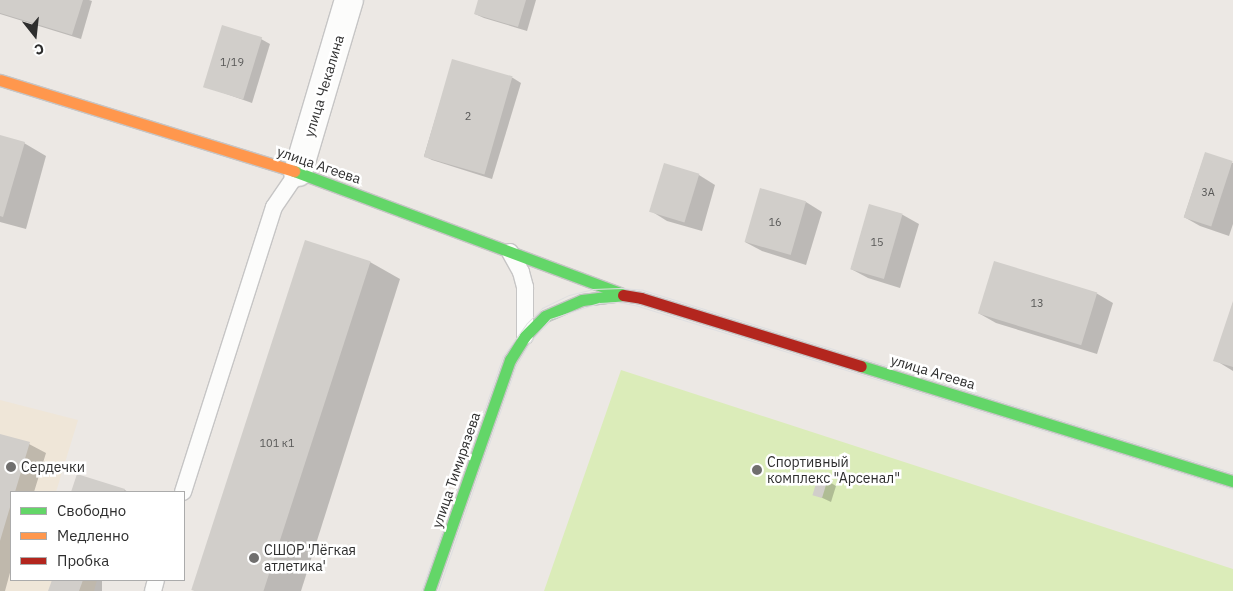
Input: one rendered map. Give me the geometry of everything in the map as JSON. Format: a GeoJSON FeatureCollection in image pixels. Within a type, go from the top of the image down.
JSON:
{"type":"FeatureCollection","features":[{"type":"Feature","properties":{"kind":"street","name":"улица Чекалина"},"geometry":{"type":"LineString","coordinates":[[298,172],[349,0]]}},
{"type":"Feature","properties":{"kind":"street","name":"улица Агеева"},"geometry":{"type":"LineString","coordinates":[[0,80],[298,172],[624,295],[1233,481]]}},
{"type":"Feature","properties":{"kind":"street","name":"улица Агеева"},"geometry":{"type":"LineString","coordinates":[[510,360],[525,336],[545,316],[582,300],[624,295]]}},
{"type":"Feature","properties":{"kind":"street","name":"улица Тимирязева"},"geometry":{"type":"LineString","coordinates":[[429,591],[510,360]]}},
{"type":"Feature","properties":{"kind":"lane"},"geometry":{"type":"LineString","coordinates":[[183,491],[274,207],[298,172]]}},
{"type":"Feature","properties":{"kind":"lane"},"geometry":{"type":"LineString","coordinates":[[510,252],[521,272],[525,287],[525,336]]}},
{"type":"Feature","properties":{"kind":"shaded area"},"geometry":{"type":"Polygon","coordinates":[[[0,400],[78,420],[56,491],[10,491],[10,581],[97,581],[94,591],[0,591],[0,400]]]}},
{"type":"Feature","properties":{"kind":"green space","name":"Спортивный комплекс \"Арсенал\""},"geometry":{"type":"Polygon","coordinates":[[[621,370],[1233,569],[1233,591],[544,591],[621,370]]]}},
{"type":"Feature","properties":{"kind":"building"},"geometry":{"type":"Polygon","coordinates":[[[0,0],[83,0],[72,35],[0,13],[0,0]]]}},
{"type":"Feature","properties":{"kind":"building"},"geometry":{"type":"Polygon","coordinates":[[[478,0],[526,0],[518,27],[474,14],[478,0]]]}},
{"type":"Feature","properties":{"kind":"building"},"geometry":{"type":"Polygon","coordinates":[[[222,25],[262,37],[243,99],[203,87],[222,25]]]}},
{"type":"Feature","properties":{"kind":"building"},"geometry":{"type":"Polygon","coordinates":[[[452,59],[513,76],[484,174],[424,157],[452,59]]]}},
{"type":"Feature","properties":{"kind":"building"},"geometry":{"type":"Polygon","coordinates":[[[0,135],[25,142],[3,217],[0,216],[0,135]]]}},
{"type":"Feature","properties":{"kind":"building"},"geometry":{"type":"Polygon","coordinates":[[[1205,152],[1233,161],[1211,227],[1184,218],[1205,152]]]}},
{"type":"Feature","properties":{"kind":"building"},"geometry":{"type":"Polygon","coordinates":[[[664,163],[699,174],[684,223],[649,212],[664,163]]]}},
{"type":"Feature","properties":{"kind":"building"},"geometry":{"type":"Polygon","coordinates":[[[760,188],[806,201],[791,255],[745,242],[760,188]]]}},
{"type":"Feature","properties":{"kind":"building"},"geometry":{"type":"Polygon","coordinates":[[[869,204],[903,214],[884,279],[850,269],[869,204]]]}},
{"type":"Feature","properties":{"kind":"building"},"geometry":{"type":"Polygon","coordinates":[[[305,240],[371,261],[264,591],[191,590],[305,240]]]}},
{"type":"Feature","properties":{"kind":"building"},"geometry":{"type":"Polygon","coordinates":[[[994,261],[1097,293],[1081,345],[978,314],[994,261]]]}},
{"type":"Feature","properties":{"kind":"building"},"geometry":{"type":"Polygon","coordinates":[[[1233,301],[1233,367],[1213,361],[1233,301]]]}},
{"type":"Feature","properties":{"kind":"building","name":"Сердечки"},"geometry":{"type":"Polygon","coordinates":[[[0,434],[30,442],[15,491],[10,491],[10,507],[0,541],[0,434]]]}},
{"type":"Feature","properties":{"kind":"building"},"geometry":{"type":"Polygon","coordinates":[[[77,474],[125,489],[124,491],[71,491],[77,474]]]}},
{"type":"Feature","properties":{"kind":"building"},"geometry":{"type":"Polygon","coordinates":[[[818,477],[828,480],[822,498],[812,495],[818,477]]]}},
{"type":"Feature","properties":{"kind":"building"},"geometry":{"type":"Polygon","coordinates":[[[52,581],[83,581],[79,591],[48,591],[52,581]]]}},
{"type":"Feature","properties":{"kind":"tram line"},"geometry":{"type":"LineString","coordinates":[[421,591],[503,356],[526,324],[542,308],[569,295],[593,289],[622,288],[643,290],[1233,473]]}},
{"type":"Feature","properties":{"kind":"tram line"},"geometry":{"type":"LineString","coordinates":[[438,591],[516,366],[530,342],[550,319],[599,303],[618,302],[638,306],[1233,489]]}},
{"type":"Feature","properties":{"kind":"traffic: fast"},"geometry":{"type":"LineString","coordinates":[[294,171],[620,293]]}},
{"type":"Feature","properties":{"kind":"traffic: fast"},"geometry":{"type":"LineString","coordinates":[[429,591],[510,360],[525,336],[545,316],[582,300],[623,295]]}},
{"type":"Feature","properties":{"kind":"traffic: fast"},"geometry":{"type":"LineString","coordinates":[[861,366],[1233,481]]}},
{"type":"Feature","properties":{"kind":"traffic: slow"},"geometry":{"type":"LineString","coordinates":[[0,80],[294,171]]}},
{"type":"Feature","properties":{"kind":"traffic: jam"},"geometry":{"type":"LineString","coordinates":[[623,295],[641,298],[861,366]]}},
{"type":"Feature","properties":{"kind":"place","name":"Сердечки"},"geometry":{"type":"Point","coordinates":[11,467]}},
{"type":"Feature","properties":{"kind":"place","name":"Спортивный комплекс \"Арсенал\""},"geometry":{"type":"Point","coordinates":[757,470]}},
{"type":"Feature","properties":{"kind":"place","name":"СШОР 'Лёгкая атлетика'"},"geometry":{"type":"Point","coordinates":[254,558]}}]}
